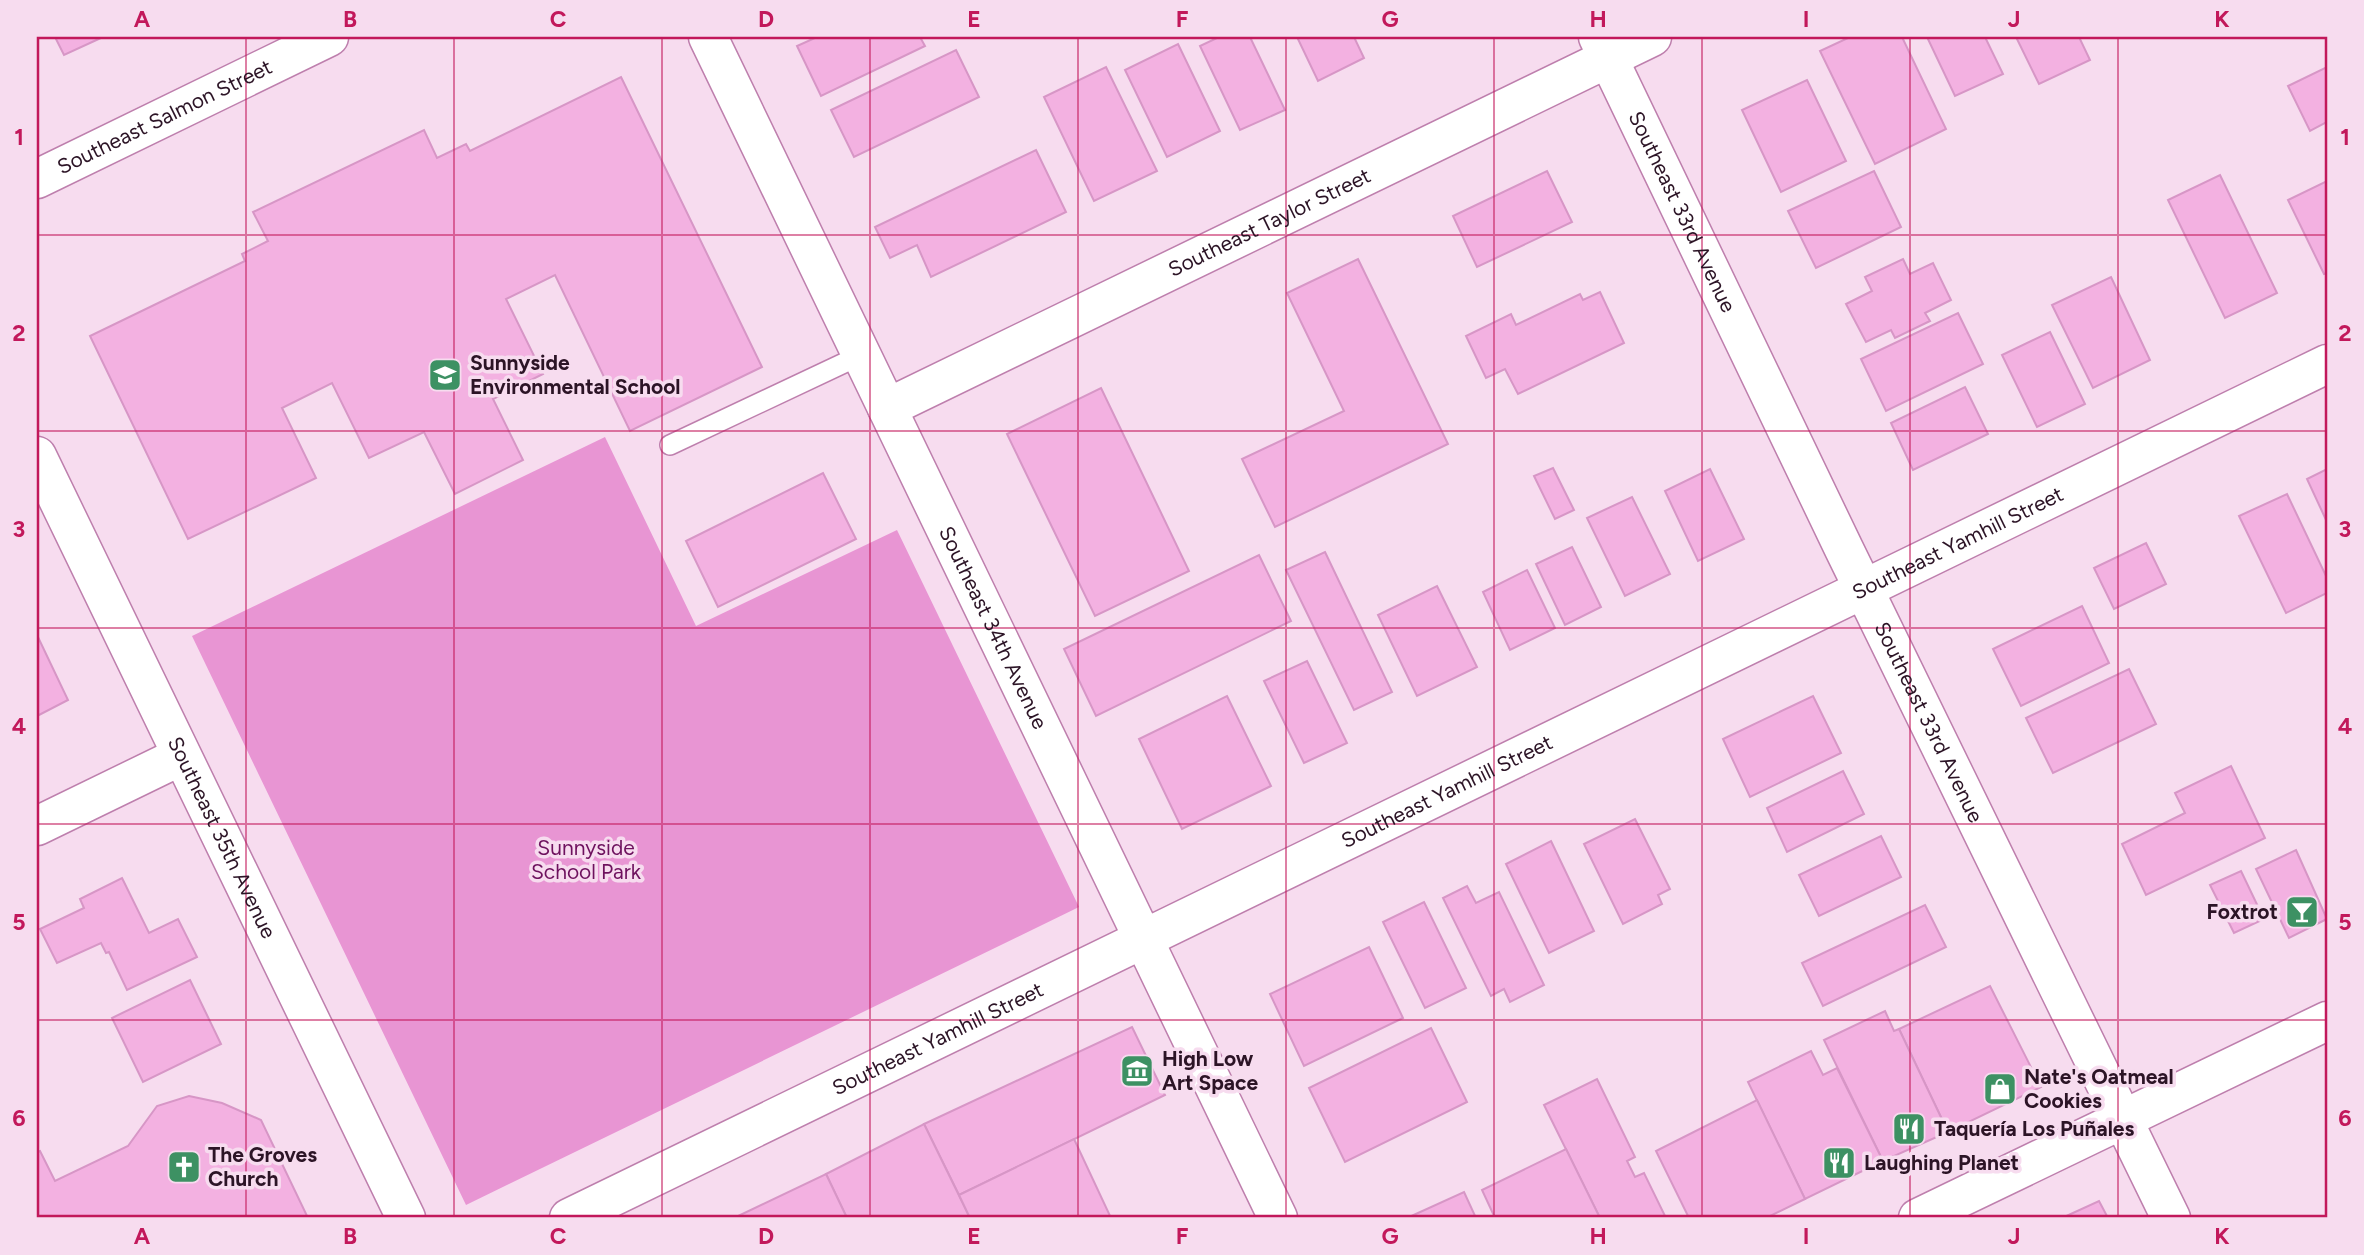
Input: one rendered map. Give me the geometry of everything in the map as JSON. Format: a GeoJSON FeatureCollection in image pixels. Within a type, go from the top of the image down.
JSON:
{"type":"FeatureCollection","features":[{"type":"Feature","properties":{"kind":"street","name":"Southeast Salmon Street"},"geometry":{"type":"LineString","coordinates":[[37,179],[329,37]]}},
{"type":"Feature","properties":{"kind":"street","name":"Southeast 34th Avenue"},"geometry":{"type":"LineString","coordinates":[[708,37],[1278,1218]]}},
{"type":"Feature","properties":{"kind":"street","name":"Southeast Taylor Street"},"geometry":{"type":"LineString","coordinates":[[887,408],[1603,48],[1652,37]]}},
{"type":"Feature","properties":{"kind":"street","name":"Southeast 33rd Avenue"},"geometry":{"type":"LineString","coordinates":[[1603,48],[1863,589],[2171,1218]]}},
{"type":"Feature","properties":{"kind":"street","name":"Southeast Yamhill Street"},"geometry":{"type":"LineString","coordinates":[[569,1218],[2327,364]]}},
{"type":"Feature","properties":{"kind":"street","name":"Southeast 35th Avenue"},"geometry":{"type":"LineString","coordinates":[[37,456],[406,1218]]}},
{"type":"Feature","properties":{"kind":"street"},"geometry":{"type":"LineString","coordinates":[[37,826],[181,756]]}},
{"type":"Feature","properties":{"kind":"street"},"geometry":{"type":"LineString","coordinates":[[1918,1218],[2327,1021]]}},
{"type":"Feature","properties":{"kind":"lane"},"geometry":{"type":"LineString","coordinates":[[670,445],[861,355]]}},
{"type":"Feature","properties":{"kind":"green space","name":"Sunnyside School Park"},"geometry":{"type":"Polygon","coordinates":[[[605,437],[696,626],[897,530],[1079,907],[466,1205],[192,636],[605,437]]]}},
{"type":"Feature","properties":{"kind":"building"},"geometry":{"type":"Polygon","coordinates":[[[55,37],[103,37],[64,55],[55,37]]]}},
{"type":"Feature","properties":{"kind":"building"},"geometry":{"type":"Polygon","coordinates":[[[817,37],[920,37],[925,46],[821,96],[797,46],[817,37]]]}},
{"type":"Feature","properties":{"kind":"building"},"geometry":{"type":"Polygon","coordinates":[[[1219,37],[1250,37],[1285,110],[1240,130],[1200,46],[1219,37]]]}},
{"type":"Feature","properties":{"kind":"building"},"geometry":{"type":"Polygon","coordinates":[[[1297,37],[1354,37],[1364,58],[1318,81],[1297,37]]]}},
{"type":"Feature","properties":{"kind":"building"},"geometry":{"type":"Polygon","coordinates":[[[1850,37],[1902,37],[1946,129],[1875,164],[1820,51],[1850,37]]]}},
{"type":"Feature","properties":{"kind":"building"},"geometry":{"type":"Polygon","coordinates":[[[1927,37],[1985,37],[2003,74],[1955,96],[1927,37]]]}},
{"type":"Feature","properties":{"kind":"building"},"geometry":{"type":"Polygon","coordinates":[[[2016,37],[2079,37],[2090,60],[2039,84],[2016,37]]]}},
{"type":"Feature","properties":{"kind":"building"},"geometry":{"type":"Polygon","coordinates":[[[1178,44],[1220,131],[1167,157],[1125,70],[1178,44]]]}},
{"type":"Feature","properties":{"kind":"building"},"geometry":{"type":"Polygon","coordinates":[[[956,50],[979,97],[854,157],[831,110],[956,50]]]}},
{"type":"Feature","properties":{"kind":"building"},"geometry":{"type":"Polygon","coordinates":[[[1106,67],[1157,171],[1094,201],[1044,97],[1106,67]]]}},
{"type":"Feature","properties":{"kind":"building"},"geometry":{"type":"Polygon","coordinates":[[[2327,67],[2327,122],[2310,131],[2288,86],[2327,67]]]}},
{"type":"Feature","properties":{"kind":"building"},"geometry":{"type":"Polygon","coordinates":[[[621,77],[762,367],[630,431],[555,275],[506,299],[543,374],[493,399],[523,460],[455,494],[424,432],[369,458],[332,383],[282,408],[316,478],[188,539],[90,336],[245,261],[242,254],[268,241],[253,212],[424,130],[437,158],[466,144],[470,151],[621,77]]]}},
{"type":"Feature","properties":{"kind":"building"},"geometry":{"type":"Polygon","coordinates":[[[1807,80],[1846,161],[1781,192],[1742,110],[1807,80]]]}},
{"type":"Feature","properties":{"kind":"building"},"geometry":{"type":"Polygon","coordinates":[[[1036,150],[1066,212],[931,277],[917,245],[890,258],[875,227],[1036,150]]]}},
{"type":"Feature","properties":{"kind":"building"},"geometry":{"type":"Polygon","coordinates":[[[1547,171],[1572,222],[1477,267],[1453,216],[1547,171]]]}},
{"type":"Feature","properties":{"kind":"building"},"geometry":{"type":"Polygon","coordinates":[[[1874,171],[1901,227],[1816,268],[1788,211],[1874,171]]]}},
{"type":"Feature","properties":{"kind":"building"},"geometry":{"type":"Polygon","coordinates":[[[2220,175],[2277,293],[2225,318],[2168,200],[2220,175]]]}},
{"type":"Feature","properties":{"kind":"building"},"geometry":{"type":"Polygon","coordinates":[[[2327,181],[2327,273],[2324,274],[2288,200],[2327,181]]]}},
{"type":"Feature","properties":{"kind":"building"},"geometry":{"type":"Polygon","coordinates":[[[1358,259],[1448,444],[1275,527],[1242,459],[1344,411],[1287,293],[1358,259]]]}},
{"type":"Feature","properties":{"kind":"building"},"geometry":{"type":"Polygon","coordinates":[[[1903,259],[1910,274],[1933,263],[1951,300],[1925,313],[1930,321],[1895,338],[1891,330],[1866,342],[1846,304],[1872,291],[1865,277],[1903,259]]]}},
{"type":"Feature","properties":{"kind":"building"},"geometry":{"type":"Polygon","coordinates":[[[2111,277],[2150,360],[2093,388],[2052,305],[2111,277]]]}},
{"type":"Feature","properties":{"kind":"building"},"geometry":{"type":"Polygon","coordinates":[[[1600,292],[1624,343],[1518,394],[1505,369],[1486,378],[1466,336],[1511,314],[1516,325],[1580,294],[1583,300],[1600,292]]]}},
{"type":"Feature","properties":{"kind":"building"},"geometry":{"type":"Polygon","coordinates":[[[1958,313],[1983,364],[1886,411],[1861,359],[1958,313]]]}},
{"type":"Feature","properties":{"kind":"building"},"geometry":{"type":"Polygon","coordinates":[[[2050,332],[2085,404],[2037,427],[2002,355],[2050,332]]]}},
{"type":"Feature","properties":{"kind":"building"},"geometry":{"type":"Polygon","coordinates":[[[1965,387],[1988,434],[1913,470],[1891,423],[1965,387]]]}},
{"type":"Feature","properties":{"kind":"building"},"geometry":{"type":"Polygon","coordinates":[[[1101,388],[1189,571],[1095,616],[1007,434],[1101,388]]]}},
{"type":"Feature","properties":{"kind":"building"},"geometry":{"type":"Polygon","coordinates":[[[1553,468],[1574,510],[1555,519],[1534,476],[1553,468]]]}},
{"type":"Feature","properties":{"kind":"building"},"geometry":{"type":"Polygon","coordinates":[[[1710,469],[1744,539],[1698,561],[1665,491],[1710,469]]]}},
{"type":"Feature","properties":{"kind":"building"},"geometry":{"type":"Polygon","coordinates":[[[2327,469],[2327,522],[2307,479],[2327,469]]]}},
{"type":"Feature","properties":{"kind":"building"},"geometry":{"type":"Polygon","coordinates":[[[823,473],[856,539],[718,607],[686,541],[823,473]]]}},
{"type":"Feature","properties":{"kind":"building"},"geometry":{"type":"Polygon","coordinates":[[[2287,494],[2327,578],[2327,593],[2286,613],[2239,516],[2287,494]]]}},
{"type":"Feature","properties":{"kind":"building"},"geometry":{"type":"Polygon","coordinates":[[[1632,497],[1670,574],[1625,596],[1587,518],[1632,497]]]}},
{"type":"Feature","properties":{"kind":"building"},"geometry":{"type":"Polygon","coordinates":[[[2146,543],[2166,584],[2114,609],[2094,568],[2146,543]]]}},
{"type":"Feature","properties":{"kind":"building"},"geometry":{"type":"Polygon","coordinates":[[[1572,547],[1601,607],[1565,625],[1536,564],[1572,547]]]}},
{"type":"Feature","properties":{"kind":"building"},"geometry":{"type":"Polygon","coordinates":[[[1325,552],[1392,692],[1354,710],[1286,570],[1325,552]]]}},
{"type":"Feature","properties":{"kind":"building"},"geometry":{"type":"Polygon","coordinates":[[[1259,555],[1291,621],[1096,716],[1064,649],[1259,555]]]}},
{"type":"Feature","properties":{"kind":"building"},"geometry":{"type":"Polygon","coordinates":[[[1527,570],[1555,628],[1510,650],[1483,592],[1527,570]]]}},
{"type":"Feature","properties":{"kind":"building"},"geometry":{"type":"Polygon","coordinates":[[[1437,586],[1477,667],[1417,696],[1378,615],[1437,586]]]}},
{"type":"Feature","properties":{"kind":"building"},"geometry":{"type":"Polygon","coordinates":[[[2082,606],[2109,663],[2021,706],[1993,649],[2082,606]]]}},
{"type":"Feature","properties":{"kind":"building"},"geometry":{"type":"Polygon","coordinates":[[[37,635],[68,700],[37,716],[37,635]]]}},
{"type":"Feature","properties":{"kind":"building"},"geometry":{"type":"Polygon","coordinates":[[[1307,661],[1347,743],[1304,763],[1264,681],[1307,661]]]}},
{"type":"Feature","properties":{"kind":"building"},"geometry":{"type":"Polygon","coordinates":[[[2129,669],[2156,724],[2053,773],[2026,718],[2129,669]]]}},
{"type":"Feature","properties":{"kind":"building"},"geometry":{"type":"Polygon","coordinates":[[[1227,696],[1271,786],[1182,829],[1139,739],[1227,696]]]}},
{"type":"Feature","properties":{"kind":"building"},"geometry":{"type":"Polygon","coordinates":[[[1813,696],[1841,753],[1750,797],[1723,739],[1813,696]]]}},
{"type":"Feature","properties":{"kind":"building"},"geometry":{"type":"Polygon","coordinates":[[[2231,766],[2265,838],[2146,895],[2122,844],[2185,813],[2175,793],[2231,766]]]}},
{"type":"Feature","properties":{"kind":"building"},"geometry":{"type":"Polygon","coordinates":[[[1843,771],[1864,814],[1787,852],[1767,808],[1843,771]]]}},
{"type":"Feature","properties":{"kind":"building"},"geometry":{"type":"Polygon","coordinates":[[[1635,819],[1670,889],[1658,895],[1662,904],[1623,924],[1584,844],[1635,819]]]}},
{"type":"Feature","properties":{"kind":"building"},"geometry":{"type":"Polygon","coordinates":[[[1881,836],[1901,877],[1819,916],[1799,875],[1881,836]]]}},
{"type":"Feature","properties":{"kind":"building"},"geometry":{"type":"Polygon","coordinates":[[[1551,841],[1594,931],[1549,953],[1506,864],[1551,841]]]}},
{"type":"Feature","properties":{"kind":"building"},"geometry":{"type":"Polygon","coordinates":[[[2296,850],[2327,919],[2289,938],[2256,869],[2296,850]]]}},
{"type":"Feature","properties":{"kind":"building"},"geometry":{"type":"Polygon","coordinates":[[[2241,871],[2264,919],[2234,933],[2210,885],[2241,871]]]}},
{"type":"Feature","properties":{"kind":"building"},"geometry":{"type":"Polygon","coordinates":[[[122,878],[149,933],[178,919],[197,957],[127,990],[109,952],[106,953],[101,943],[57,963],[40,929],[84,908],[80,899],[122,878]]]}},
{"type":"Feature","properties":{"kind":"building"},"geometry":{"type":"Polygon","coordinates":[[[1467,886],[1476,903],[1499,892],[1544,985],[1510,1002],[1504,989],[1491,996],[1443,898],[1467,886]]]}},
{"type":"Feature","properties":{"kind":"building"},"geometry":{"type":"Polygon","coordinates":[[[1424,902],[1466,988],[1425,1008],[1383,922],[1424,902]]]}},
{"type":"Feature","properties":{"kind":"building"},"geometry":{"type":"Polygon","coordinates":[[[1925,905],[1946,947],[1823,1006],[1802,963],[1925,905]]]}},
{"type":"Feature","properties":{"kind":"building"},"geometry":{"type":"Polygon","coordinates":[[[1369,947],[1403,1018],[1304,1066],[1270,994],[1369,947]]]}},
{"type":"Feature","properties":{"kind":"building"},"geometry":{"type":"Polygon","coordinates":[[[190,980],[221,1044],[143,1082],[112,1018],[190,980]]]}},
{"type":"Feature","properties":{"kind":"building"},"geometry":{"type":"Polygon","coordinates":[[[1990,986],[2041,1087],[1948,1132],[1899,1029],[1990,986]]]}},
{"type":"Feature","properties":{"kind":"building"},"geometry":{"type":"Polygon","coordinates":[[[1885,1011],[1894,1031],[1899,1029],[1948,1132],[1883,1161],[1824,1040],[1885,1011]]]}},
{"type":"Feature","properties":{"kind":"building"},"geometry":{"type":"Polygon","coordinates":[[[1132,1027],[1165,1095],[959,1195],[924,1124],[1132,1027]]]}},
{"type":"Feature","properties":{"kind":"building"},"geometry":{"type":"Polygon","coordinates":[[[1431,1028],[1467,1102],[1345,1162],[1309,1088],[1431,1028]]]}},
{"type":"Feature","properties":{"kind":"building"},"geometry":{"type":"Polygon","coordinates":[[[1811,1051],[1823,1075],[1837,1068],[1883,1161],[1805,1199],[1748,1082],[1811,1051]]]}},
{"type":"Feature","properties":{"kind":"building"},"geometry":{"type":"Polygon","coordinates":[[[1597,1079],[1635,1157],[1627,1161],[1635,1177],[1644,1173],[1666,1218],[1600,1218],[1544,1105],[1597,1079]]]}},
{"type":"Feature","properties":{"kind":"building","name":"The Groves Church"},"geometry":{"type":"Polygon","coordinates":[[[189,1096],[222,1103],[261,1120],[308,1218],[37,1218],[37,1152],[40,1151],[55,1181],[128,1146],[157,1106],[189,1096]]]}},
{"type":"Feature","properties":{"kind":"building"},"geometry":{"type":"Polygon","coordinates":[[[1757,1100],[1805,1199],[1766,1218],[1689,1218],[1656,1151],[1757,1100]]]}},
{"type":"Feature","properties":{"kind":"building"},"geometry":{"type":"Polygon","coordinates":[[[924,1124],[970,1218],[847,1218],[826,1174],[924,1124]]]}},
{"type":"Feature","properties":{"kind":"building"},"geometry":{"type":"Polygon","coordinates":[[[1074,1139],[1111,1218],[970,1218],[959,1195],[1074,1139]]]}},
{"type":"Feature","properties":{"kind":"building"},"geometry":{"type":"Polygon","coordinates":[[[1566,1149],[1600,1218],[1495,1218],[1482,1190],[1566,1149]]]}},
{"type":"Feature","properties":{"kind":"building"},"geometry":{"type":"Polygon","coordinates":[[[826,1174],[847,1218],[734,1218],[826,1174]]]}},
{"type":"Feature","properties":{"kind":"building"},"geometry":{"type":"Polygon","coordinates":[[[1464,1192],[1476,1218],[1407,1218],[1464,1192]]]}},
{"type":"Feature","properties":{"kind":"building"},"geometry":{"type":"Polygon","coordinates":[[[2099,1201],[2108,1218],[2062,1218],[2099,1201]]]}},
{"type":"Feature","properties":{"kind":"place","name":"Sunnyside Environmental School"},"geometry":{"type":"Point","coordinates":[445,375]}},
{"type":"Feature","properties":{"kind":"place","name":"Foxtrot"},"geometry":{"type":"Point","coordinates":[2302,912]}},
{"type":"Feature","properties":{"kind":"place","name":"High Low Art Space"},"geometry":{"type":"Point","coordinates":[1137,1071]}},
{"type":"Feature","properties":{"kind":"place","name":"Nate's Oatmeal Cookies"},"geometry":{"type":"Point","coordinates":[2000,1089]}},
{"type":"Feature","properties":{"kind":"place","name":"Taquería Los Puñales"},"geometry":{"type":"Point","coordinates":[1909,1129]}},
{"type":"Feature","properties":{"kind":"place","name":"Laughing Planet"},"geometry":{"type":"Point","coordinates":[1839,1163]}},
{"type":"Feature","properties":{"kind":"place","name":"The Groves Church"},"geometry":{"type":"Point","coordinates":[184,1167]}}]}
